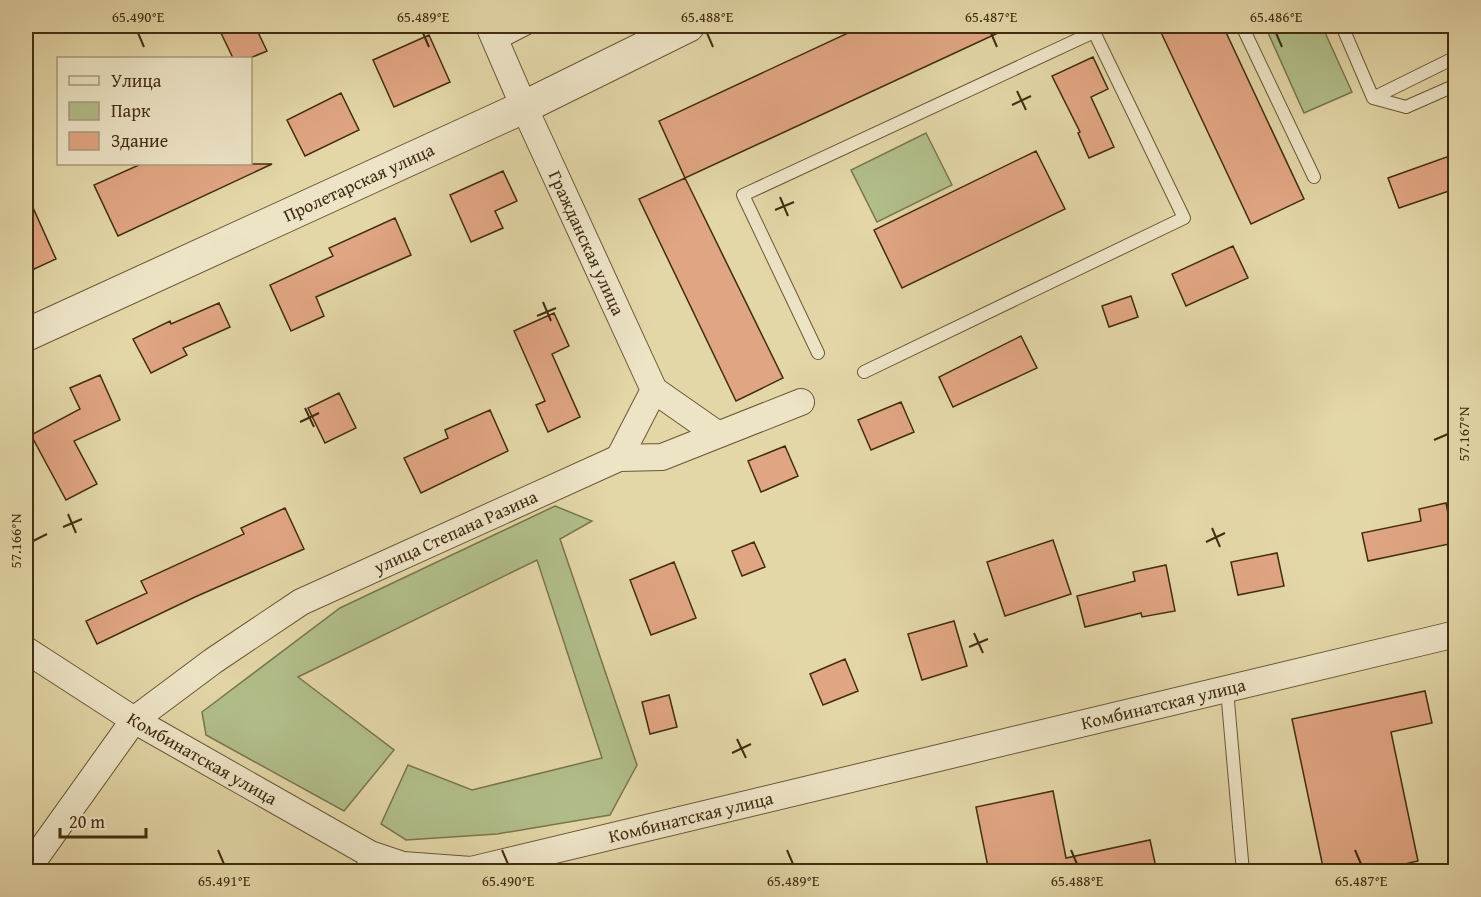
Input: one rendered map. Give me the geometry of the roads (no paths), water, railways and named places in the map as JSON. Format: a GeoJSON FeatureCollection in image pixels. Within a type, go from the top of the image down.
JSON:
{"type":"FeatureCollection","features":[{"type":"Feature","properties":{"kind":"street","name":"Пролетарская улица"},"geometry":{"type":"LineString","coordinates":[[26,335],[524,107],[688,26]]}},
{"type":"Feature","properties":{"kind":"street","name":"Гражданская улица"},"geometry":{"type":"LineString","coordinates":[[493,35],[654,390]]}},
{"type":"Feature","properties":{"kind":"street"},"geometry":{"type":"LineString","coordinates":[[620,458],[654,390],[717,434]]}},
{"type":"Feature","properties":{"kind":"street","name":"улица Степана Разина"},"geometry":{"type":"LineString","coordinates":[[134,720],[213,661],[301,602],[620,458],[662,457],[801,402]]}},
{"type":"Feature","properties":{"kind":"street","name":"Комбинатская улица"},"geometry":{"type":"LineString","coordinates":[[26,871],[134,720],[364,863],[471,870],[1455,634]]}},
{"type":"Feature","properties":{"kind":"street"},"geometry":{"type":"LineString","coordinates":[[26,650],[134,720]]}},
{"type":"Feature","properties":{"kind":"lane"},"geometry":{"type":"LineString","coordinates":[[493,35],[532,26]]}},
{"type":"Feature","properties":{"kind":"lane"},"geometry":{"type":"LineString","coordinates":[[1242,26],[1314,177]]}},
{"type":"Feature","properties":{"kind":"lane"},"geometry":{"type":"LineString","coordinates":[[1342,26],[1373,98]]}},
{"type":"Feature","properties":{"kind":"lane"},"geometry":{"type":"LineString","coordinates":[[818,353],[743,195],[1093,29],[1184,218],[864,372]]}},
{"type":"Feature","properties":{"kind":"lane"},"geometry":{"type":"LineString","coordinates":[[1373,98],[1455,57]]}},
{"type":"Feature","properties":{"kind":"lane"},"geometry":{"type":"LineString","coordinates":[[1373,98],[1406,107],[1455,85]]}},
{"type":"Feature","properties":{"kind":"lane"},"geometry":{"type":"LineString","coordinates":[[1227,690],[1243,872]]}}]}
